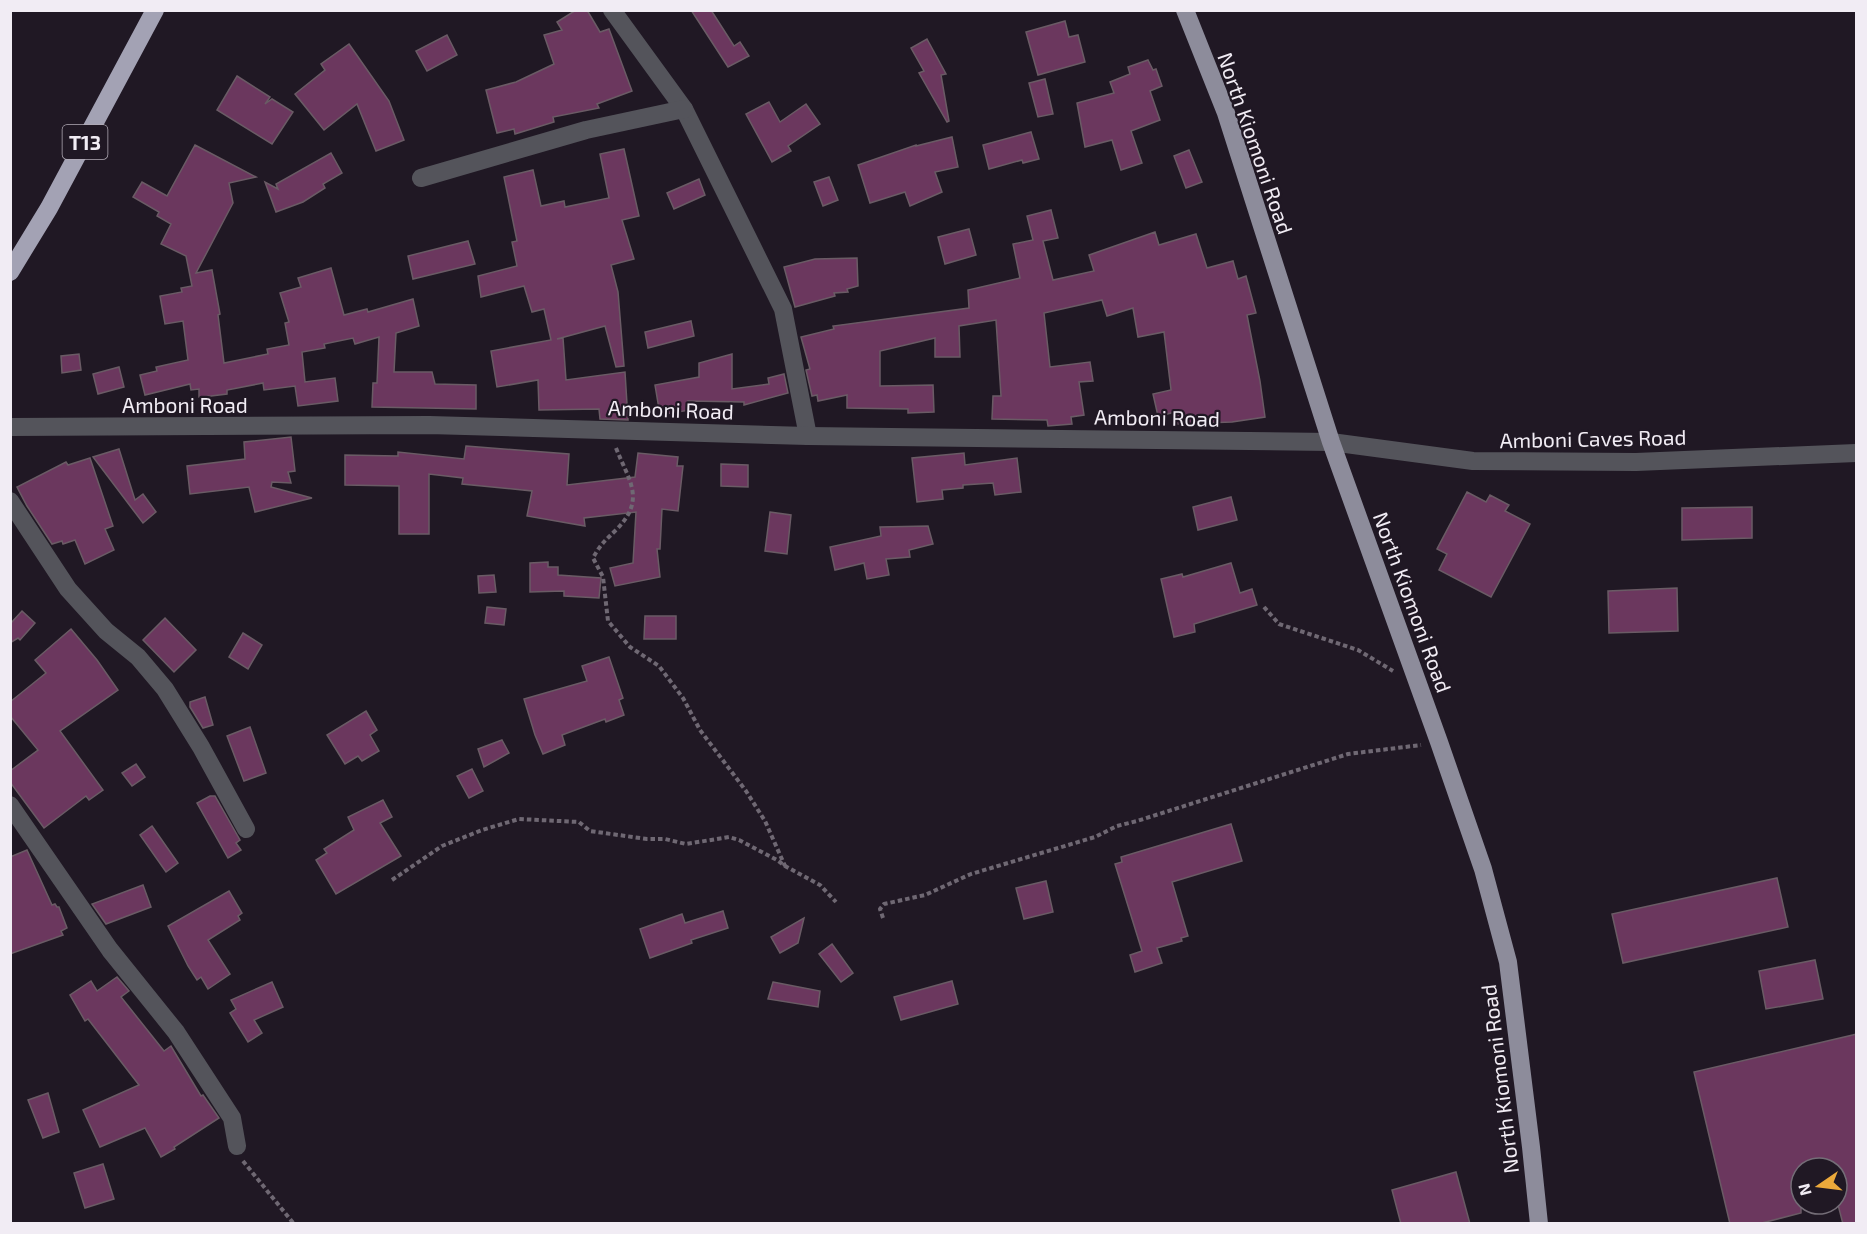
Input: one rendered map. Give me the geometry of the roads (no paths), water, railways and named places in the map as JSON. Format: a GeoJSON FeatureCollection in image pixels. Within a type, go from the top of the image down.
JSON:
{"type":"FeatureCollection","features":[{"type":"Feature","properties":{"kind":"highway","name":"T13"},"geometry":{"type":"LineString","coordinates":[[10,272],[49,208],[155,10]]}},
{"type":"Feature","properties":{"kind":"main road","name":"North Kiomoni Road"},"geometry":{"type":"LineString","coordinates":[[1185,10],[1226,113],[1330,442],[1483,869],[1508,962],[1539,1224]]}},
{"type":"Feature","properties":{"kind":"street"},"geometry":{"type":"LineString","coordinates":[[612,10],[684,110],[783,309],[808,436]]}},
{"type":"Feature","properties":{"kind":"street"},"geometry":{"type":"LineString","coordinates":[[421,178],[586,130],[684,110]]}},
{"type":"Feature","properties":{"kind":"street","name":"Amboni Road"},"geometry":{"type":"LineString","coordinates":[[10,427],[429,425],[808,436],[1330,442]]}},
{"type":"Feature","properties":{"kind":"street","name":"Amboni Caves Road"},"geometry":{"type":"LineString","coordinates":[[1330,442],[1473,461],[1636,462],[1857,453]]}},
{"type":"Feature","properties":{"kind":"street"},"geometry":{"type":"LineString","coordinates":[[10,501],[68,589],[106,631],[138,657],[165,689],[201,747],[246,829]]}},
{"type":"Feature","properties":{"kind":"street"},"geometry":{"type":"LineString","coordinates":[[10,805],[110,950],[176,1032],[232,1118],[237,1146]]}}]}
